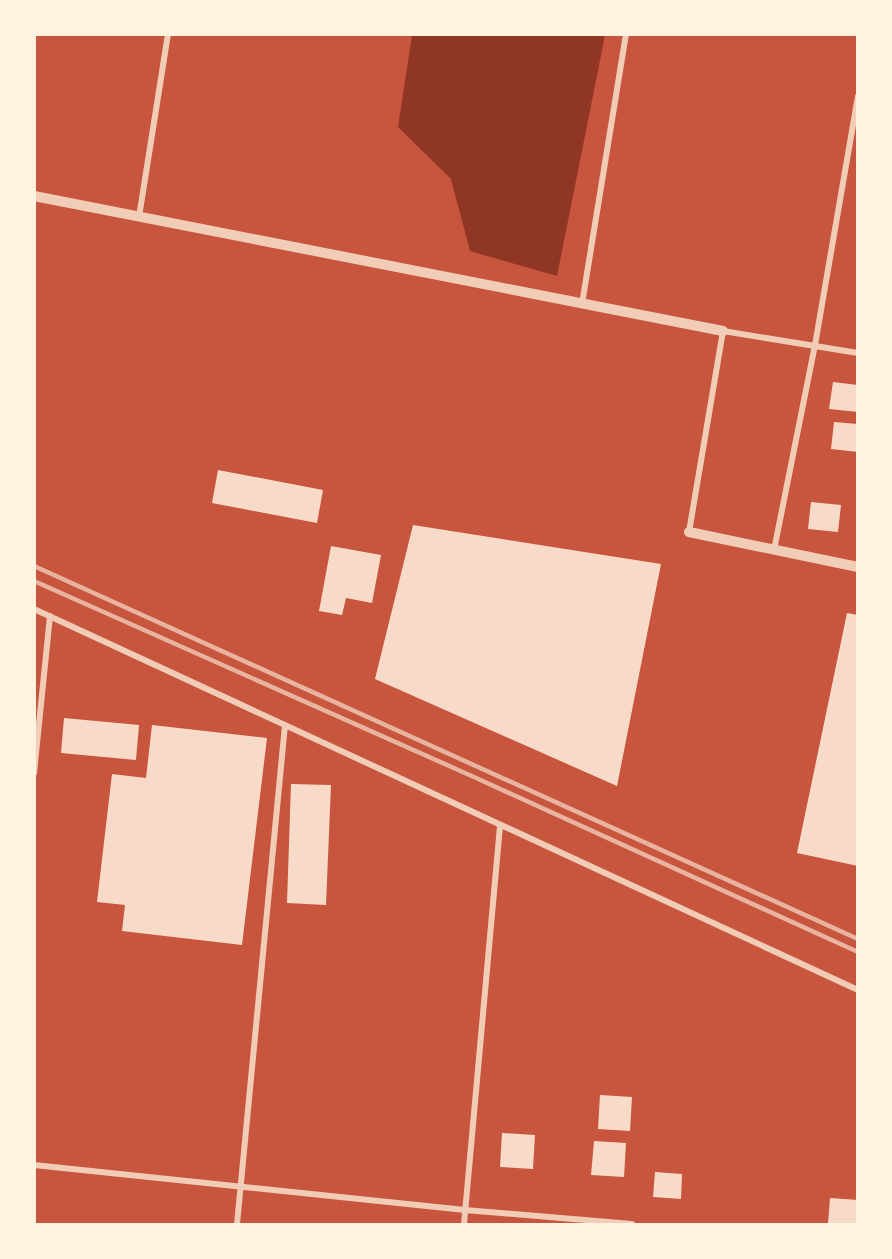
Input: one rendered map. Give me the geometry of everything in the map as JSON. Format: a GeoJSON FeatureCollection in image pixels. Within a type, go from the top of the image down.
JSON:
{"type":"FeatureCollection","features":[{"type":"Feature","properties":{"kind":"street"},"geometry":{"type":"LineString","coordinates":[[139,217],[168,34]]}},
{"type":"Feature","properties":{"kind":"street"},"geometry":{"type":"LineString","coordinates":[[582,304],[626,34]]}},
{"type":"Feature","properties":{"kind":"street"},"geometry":{"type":"LineString","coordinates":[[774,550],[815,345],[858,96]]}},
{"type":"Feature","properties":{"kind":"street"},"geometry":{"type":"LineString","coordinates":[[34,196],[723,331],[858,353]]}},
{"type":"Feature","properties":{"kind":"street"},"geometry":{"type":"LineString","coordinates":[[723,331],[689,532],[858,567]]}},
{"type":"Feature","properties":{"kind":"street"},"geometry":{"type":"LineString","coordinates":[[34,609],[858,990]]}},
{"type":"Feature","properties":{"kind":"street"},"geometry":{"type":"LineString","coordinates":[[34,773],[50,616]]}},
{"type":"Feature","properties":{"kind":"street"},"geometry":{"type":"LineString","coordinates":[[237,1224],[285,725]]}},
{"type":"Feature","properties":{"kind":"street"},"geometry":{"type":"LineString","coordinates":[[464,1224],[500,826]]}},
{"type":"Feature","properties":{"kind":"street"},"geometry":{"type":"LineString","coordinates":[[34,1165],[632,1224]]}},
{"type":"Feature","properties":{"kind":"shaded area"},"geometry":{"type":"Polygon","coordinates":[[[412,35],[605,35],[557,276],[470,251],[451,179],[398,127],[412,35]]]}},
{"type":"Feature","properties":{"kind":"building"},"geometry":{"type":"Polygon","coordinates":[[[833,382],[858,385],[858,412],[829,409],[833,382]]]}},
{"type":"Feature","properties":{"kind":"building"},"geometry":{"type":"Polygon","coordinates":[[[834,422],[858,424],[858,452],[831,449],[834,422]]]}},
{"type":"Feature","properties":{"kind":"building"},"geometry":{"type":"Polygon","coordinates":[[[218,470],[323,490],[317,523],[212,503],[218,470]]]}},
{"type":"Feature","properties":{"kind":"building"},"geometry":{"type":"Polygon","coordinates":[[[811,502],[841,505],[838,532],[808,529],[811,502]]]}},
{"type":"Feature","properties":{"kind":"building"},"geometry":{"type":"Polygon","coordinates":[[[413,525],[661,564],[617,786],[375,679],[413,525]]]}},
{"type":"Feature","properties":{"kind":"building"},"geometry":{"type":"Polygon","coordinates":[[[331,546],[381,555],[372,603],[346,598],[342,615],[319,611],[331,546]]]}},
{"type":"Feature","properties":{"kind":"building"},"geometry":{"type":"Polygon","coordinates":[[[847,613],[858,615],[858,866],[797,853],[847,613]]]}},
{"type":"Feature","properties":{"kind":"building"},"geometry":{"type":"Polygon","coordinates":[[[64,718],[139,725],[136,760],[61,753],[64,718]]]}},
{"type":"Feature","properties":{"kind":"building"},"geometry":{"type":"Polygon","coordinates":[[[152,725],[267,738],[242,945],[122,931],[125,905],[97,902],[112,774],[146,778],[152,725]]]}},
{"type":"Feature","properties":{"kind":"building"},"geometry":{"type":"Polygon","coordinates":[[[291,784],[331,785],[326,905],[287,903],[291,784]]]}},
{"type":"Feature","properties":{"kind":"building"},"geometry":{"type":"Polygon","coordinates":[[[600,1095],[632,1097],[630,1131],[598,1129],[600,1095]]]}},
{"type":"Feature","properties":{"kind":"building"},"geometry":{"type":"Polygon","coordinates":[[[502,1133],[535,1135],[533,1169],[500,1167],[502,1133]]]}},
{"type":"Feature","properties":{"kind":"building"},"geometry":{"type":"Polygon","coordinates":[[[594,1141],[626,1143],[624,1177],[591,1175],[594,1141]]]}},
{"type":"Feature","properties":{"kind":"building"},"geometry":{"type":"Polygon","coordinates":[[[655,1172],[682,1174],[681,1199],[653,1197],[655,1172]]]}},
{"type":"Feature","properties":{"kind":"building"},"geometry":{"type":"Polygon","coordinates":[[[830,1198],[858,1200],[856,1224],[828,1223],[830,1198]]]}},
{"type":"Feature","properties":{"kind":"railway"},"geometry":{"type":"LineString","coordinates":[[34,566],[858,939]]}},
{"type":"Feature","properties":{"kind":"railway"},"geometry":{"type":"LineString","coordinates":[[34,581],[474,777],[858,952]]}}]}
